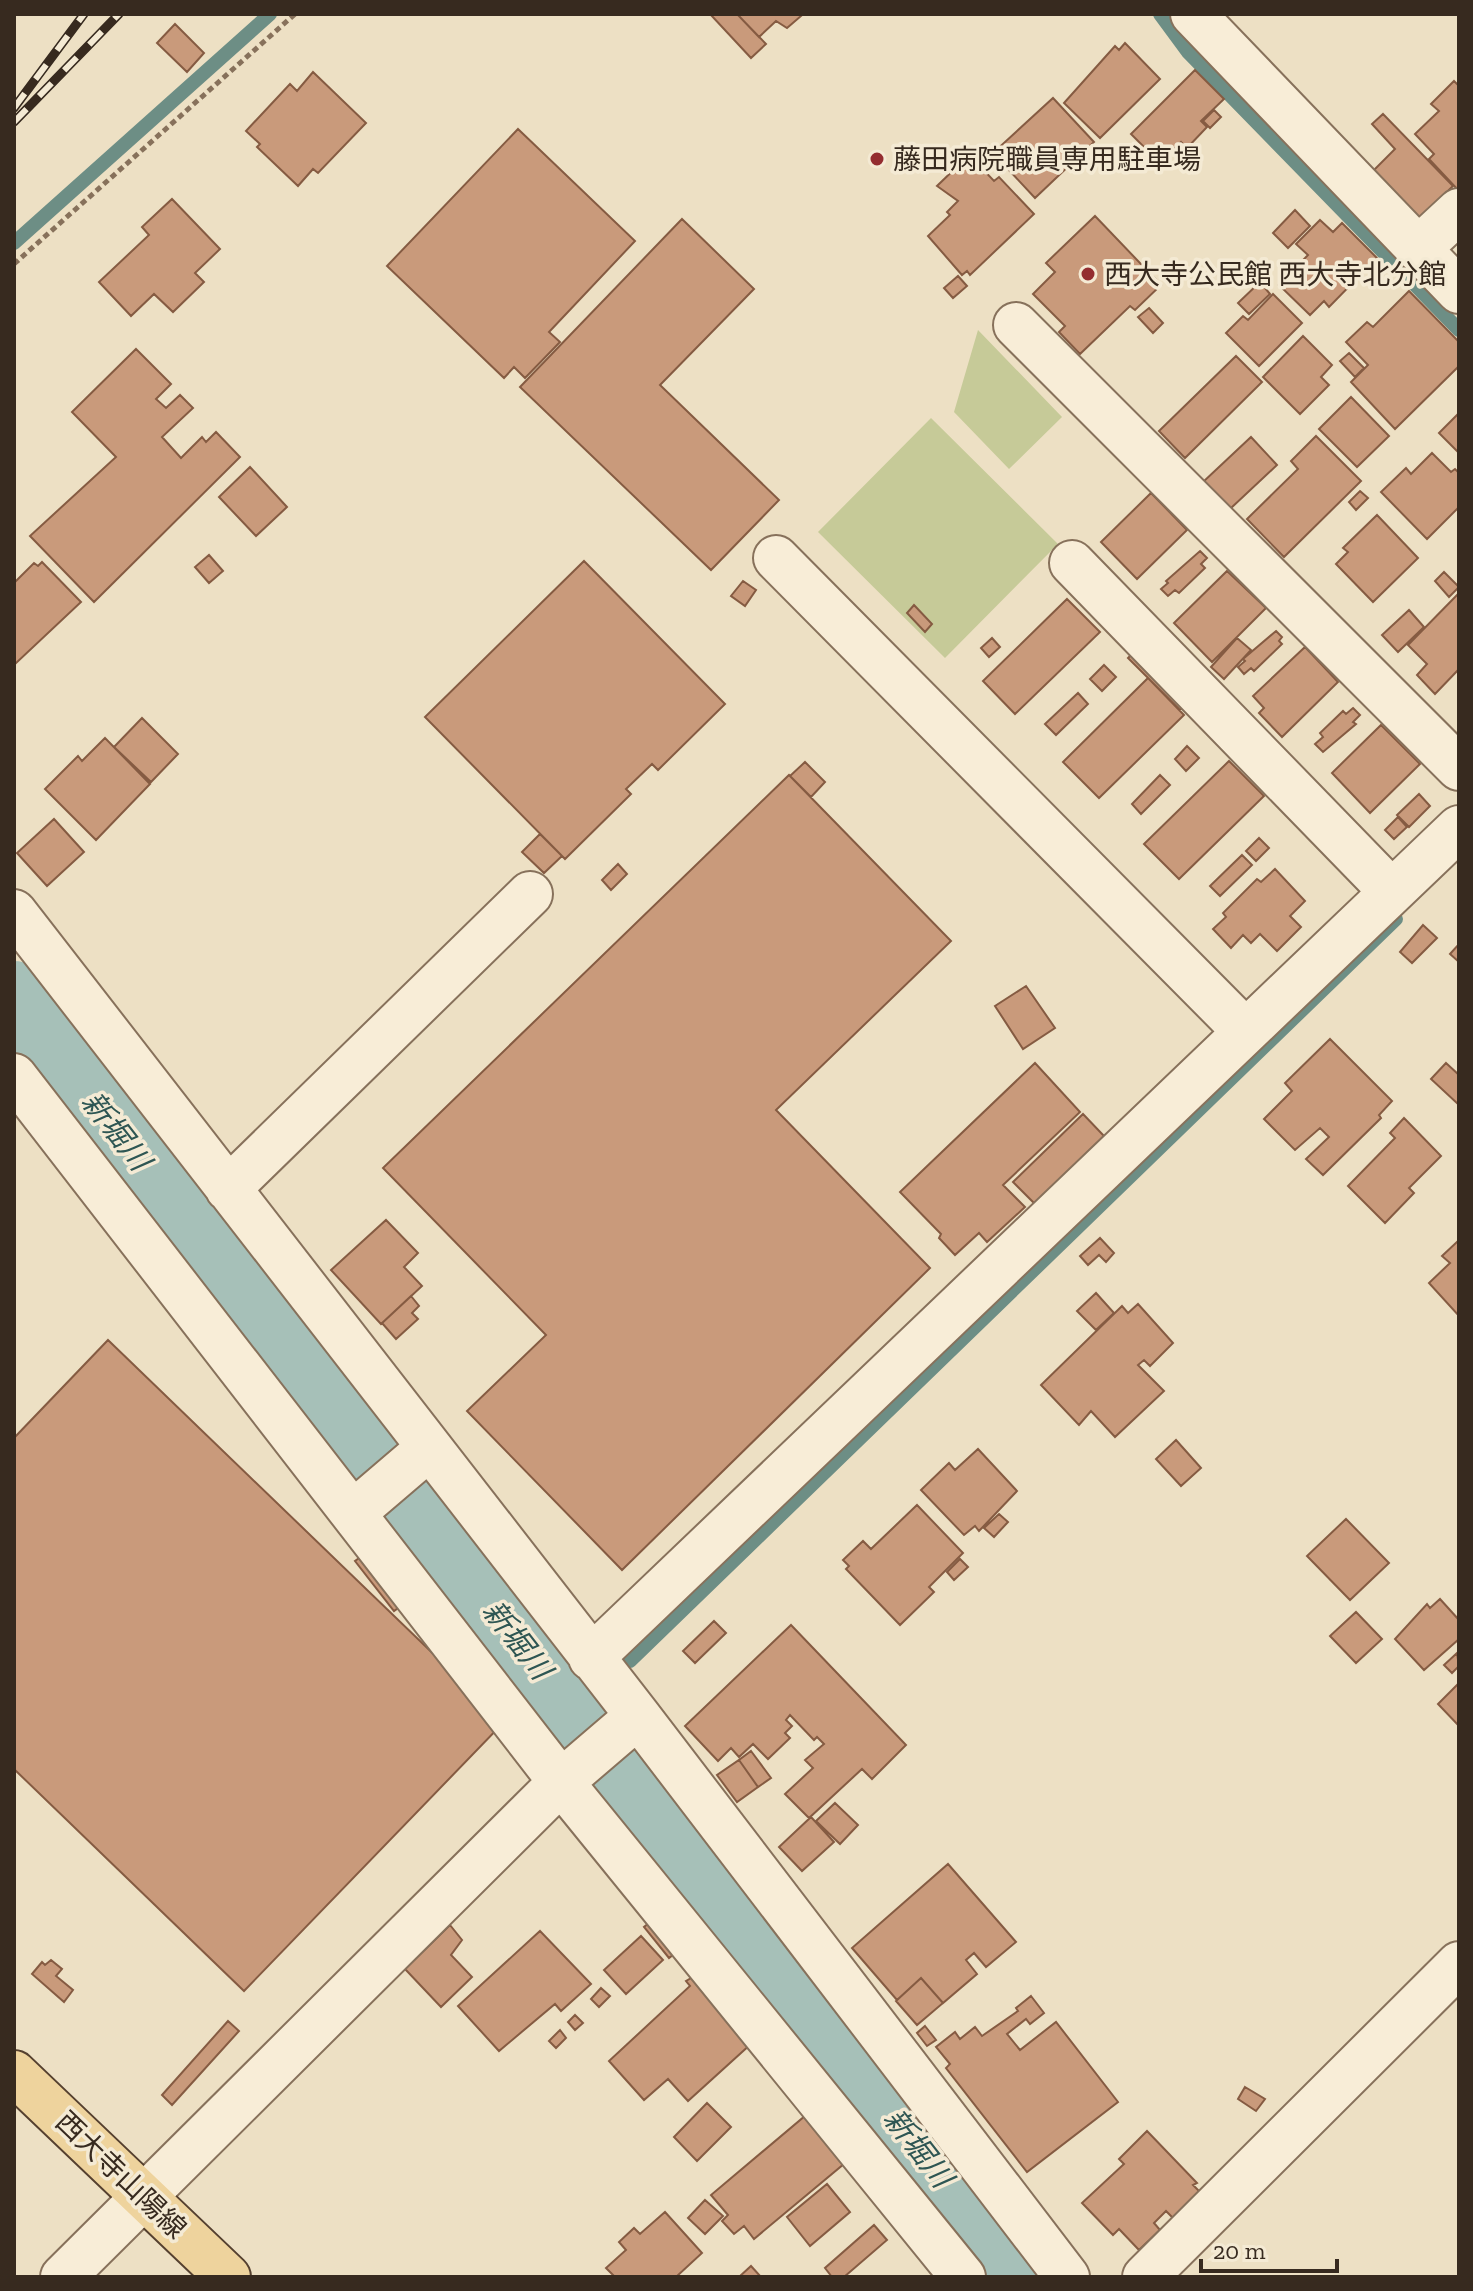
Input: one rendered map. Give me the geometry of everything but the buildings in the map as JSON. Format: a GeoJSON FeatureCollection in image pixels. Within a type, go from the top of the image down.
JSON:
{"type":"FeatureCollection","features":[{"type":"Feature","properties":{"kind":"main road","name":"西大寺山陽線"},"geometry":{"type":"LineString","coordinates":[[14,2073],[228,2277]]}},
{"type":"Feature","properties":{"kind":"street"},"geometry":{"type":"LineString","coordinates":[[1193,14],[1459,291]]}},
{"type":"Feature","properties":{"kind":"street"},"geometry":{"type":"LineString","coordinates":[[1418,249],[1459,211]]}},
{"type":"Feature","properties":{"kind":"street"},"geometry":{"type":"LineString","coordinates":[[1016,325],[1459,768]]}},
{"type":"Feature","properties":{"kind":"street"},"geometry":{"type":"LineString","coordinates":[[776,558],[1245,1031]]}},
{"type":"Feature","properties":{"kind":"street"},"geometry":{"type":"LineString","coordinates":[[1072,563],[1392,892]]}},
{"type":"Feature","properties":{"kind":"street"},"geometry":{"type":"LineString","coordinates":[[591,1658],[1459,828]]}},
{"type":"Feature","properties":{"kind":"street"},"geometry":{"type":"LineString","coordinates":[[228,1189],[530,894]]}},
{"type":"Feature","properties":{"kind":"street"},"geometry":{"type":"LineString","coordinates":[[14,912],[228,1189],[421,1454],[591,1658],[630,1723],[1067,2277]]}},
{"type":"Feature","properties":{"kind":"street"},"geometry":{"type":"LineString","coordinates":[[14,1076],[570,1775],[963,2277]]}},
{"type":"Feature","properties":{"kind":"street"},"geometry":{"type":"LineString","coordinates":[[358,1508],[421,1454]]}},
{"type":"Feature","properties":{"kind":"street"},"geometry":{"type":"LineString","coordinates":[[63,2277],[570,1775],[630,1723]]}},
{"type":"Feature","properties":{"kind":"street"},"geometry":{"type":"LineString","coordinates":[[1145,2277],[1459,1964]]}},
{"type":"Feature","properties":{"kind":"path"},"geometry":{"type":"LineString","coordinates":[[14,264],[295,14]]}},
{"type":"Feature","properties":{"kind":"green space"},"geometry":{"type":"Polygon","coordinates":[[[978,330],[1062,417],[1009,469],[954,412],[978,330]]]}},
{"type":"Feature","properties":{"kind":"green space"},"geometry":{"type":"Polygon","coordinates":[[[931,418],[1058,544],[945,658],[818,532],[931,418]]]}},
{"type":"Feature","properties":{"kind":"waterway"},"geometry":{"type":"LineString","coordinates":[[14,243],[270,14]]}},
{"type":"Feature","properties":{"kind":"waterway"},"geometry":{"type":"LineString","coordinates":[[1160,14],[1188,52],[1459,330]]}},
{"type":"Feature","properties":{"kind":"waterway"},"geometry":{"type":"LineString","coordinates":[[630,1661],[1396,919]]}},
{"type":"Feature","properties":{"kind":"waterway","name":"新堀川"},"geometry":{"type":"LineString","coordinates":[[14,1002],[1020,2277]]}},
{"type":"Feature","properties":{"kind":"railway"},"geometry":{"type":"LineString","coordinates":[[14,108],[84,14]]}},
{"type":"Feature","properties":{"kind":"railway"},"geometry":{"type":"LineString","coordinates":[[14,122],[119,14]]}},
{"type":"Feature","properties":{"kind":"place","name":"藤田病院職員専用駐車場"},"geometry":{"type":"Point","coordinates":[877,159]}},
{"type":"Feature","properties":{"kind":"place","name":"西大寺公民館 西大寺北分館"},"geometry":{"type":"Point","coordinates":[1088,274]}}]}
